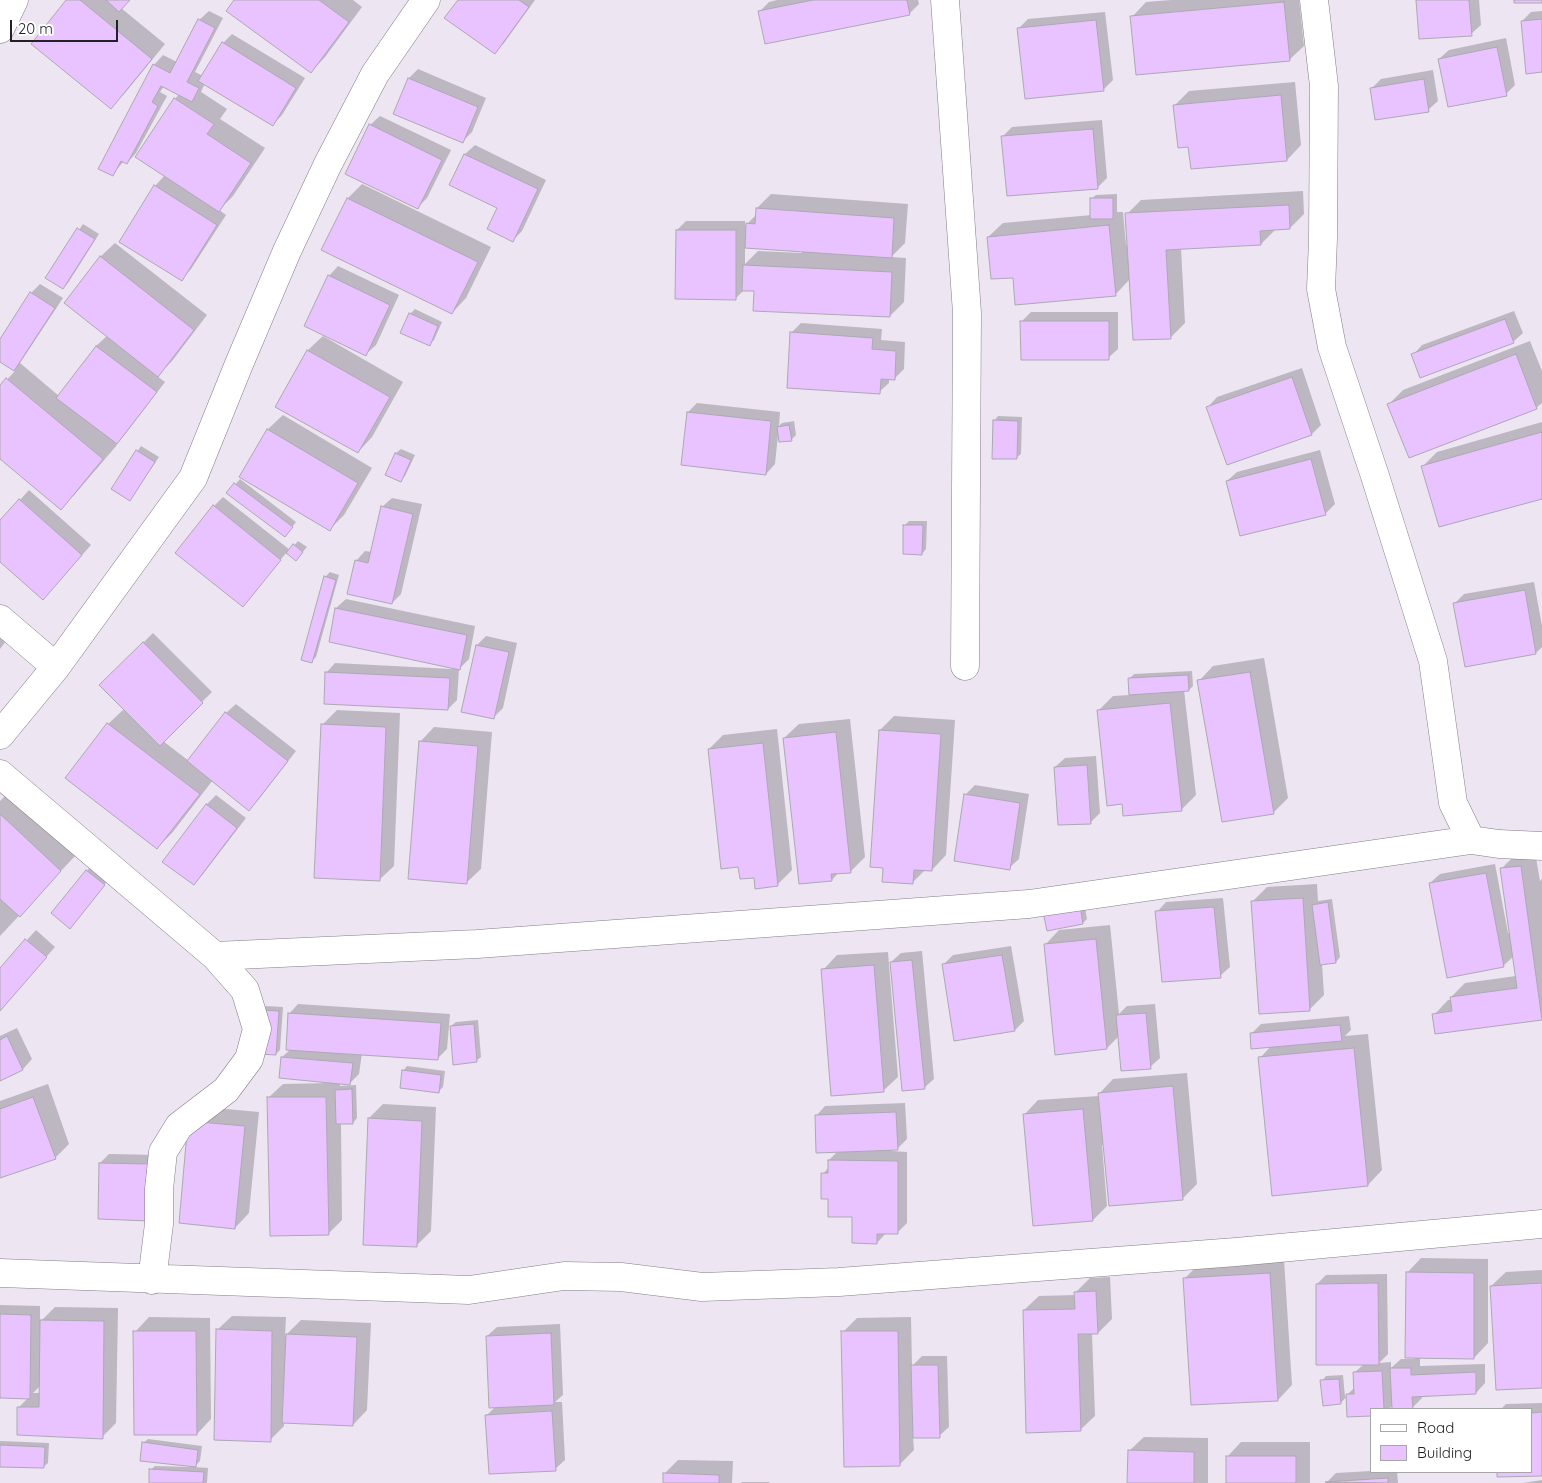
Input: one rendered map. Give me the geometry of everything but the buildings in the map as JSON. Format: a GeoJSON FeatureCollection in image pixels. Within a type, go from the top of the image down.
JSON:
{"type":"FeatureCollection","features":[{"type":"Feature","properties":{"kind":"street"},"geometry":{"type":"LineString","coordinates":[[0,30],[14,0]]}},
{"type":"Feature","properties":{"kind":"street"},"geometry":{"type":"LineString","coordinates":[[0,735],[56,667],[193,478],[287,251],[328,164],[375,74],[426,0]]}},
{"type":"Feature","properties":{"kind":"street"},"geometry":{"type":"LineString","coordinates":[[945,0],[966,314],[965,666]]}},
{"type":"Feature","properties":{"kind":"street"},"geometry":{"type":"LineString","coordinates":[[1314,0],[1324,86],[1321,289],[1332,347],[1375,476],[1433,662],[1453,803],[1471,840]]}},
{"type":"Feature","properties":{"kind":"street"},"geometry":{"type":"LineString","coordinates":[[0,619],[56,667]]}},
{"type":"Feature","properties":{"kind":"street"},"geometry":{"type":"LineString","coordinates":[[0,774],[215,956],[245,990],[257,1029],[249,1060],[226,1090],[179,1126],[163,1152],[159,1189],[159,1224],[152,1280]]}},
{"type":"Feature","properties":{"kind":"street"},"geometry":{"type":"LineString","coordinates":[[215,956],[477,944],[1029,904],[1471,840],[1500,844],[1542,846]]}},
{"type":"Feature","properties":{"kind":"street"},"geometry":{"type":"LineString","coordinates":[[0,1273],[468,1290],[564,1276],[621,1277],[702,1286],[839,1282],[1236,1252],[1542,1224]]}}]}
